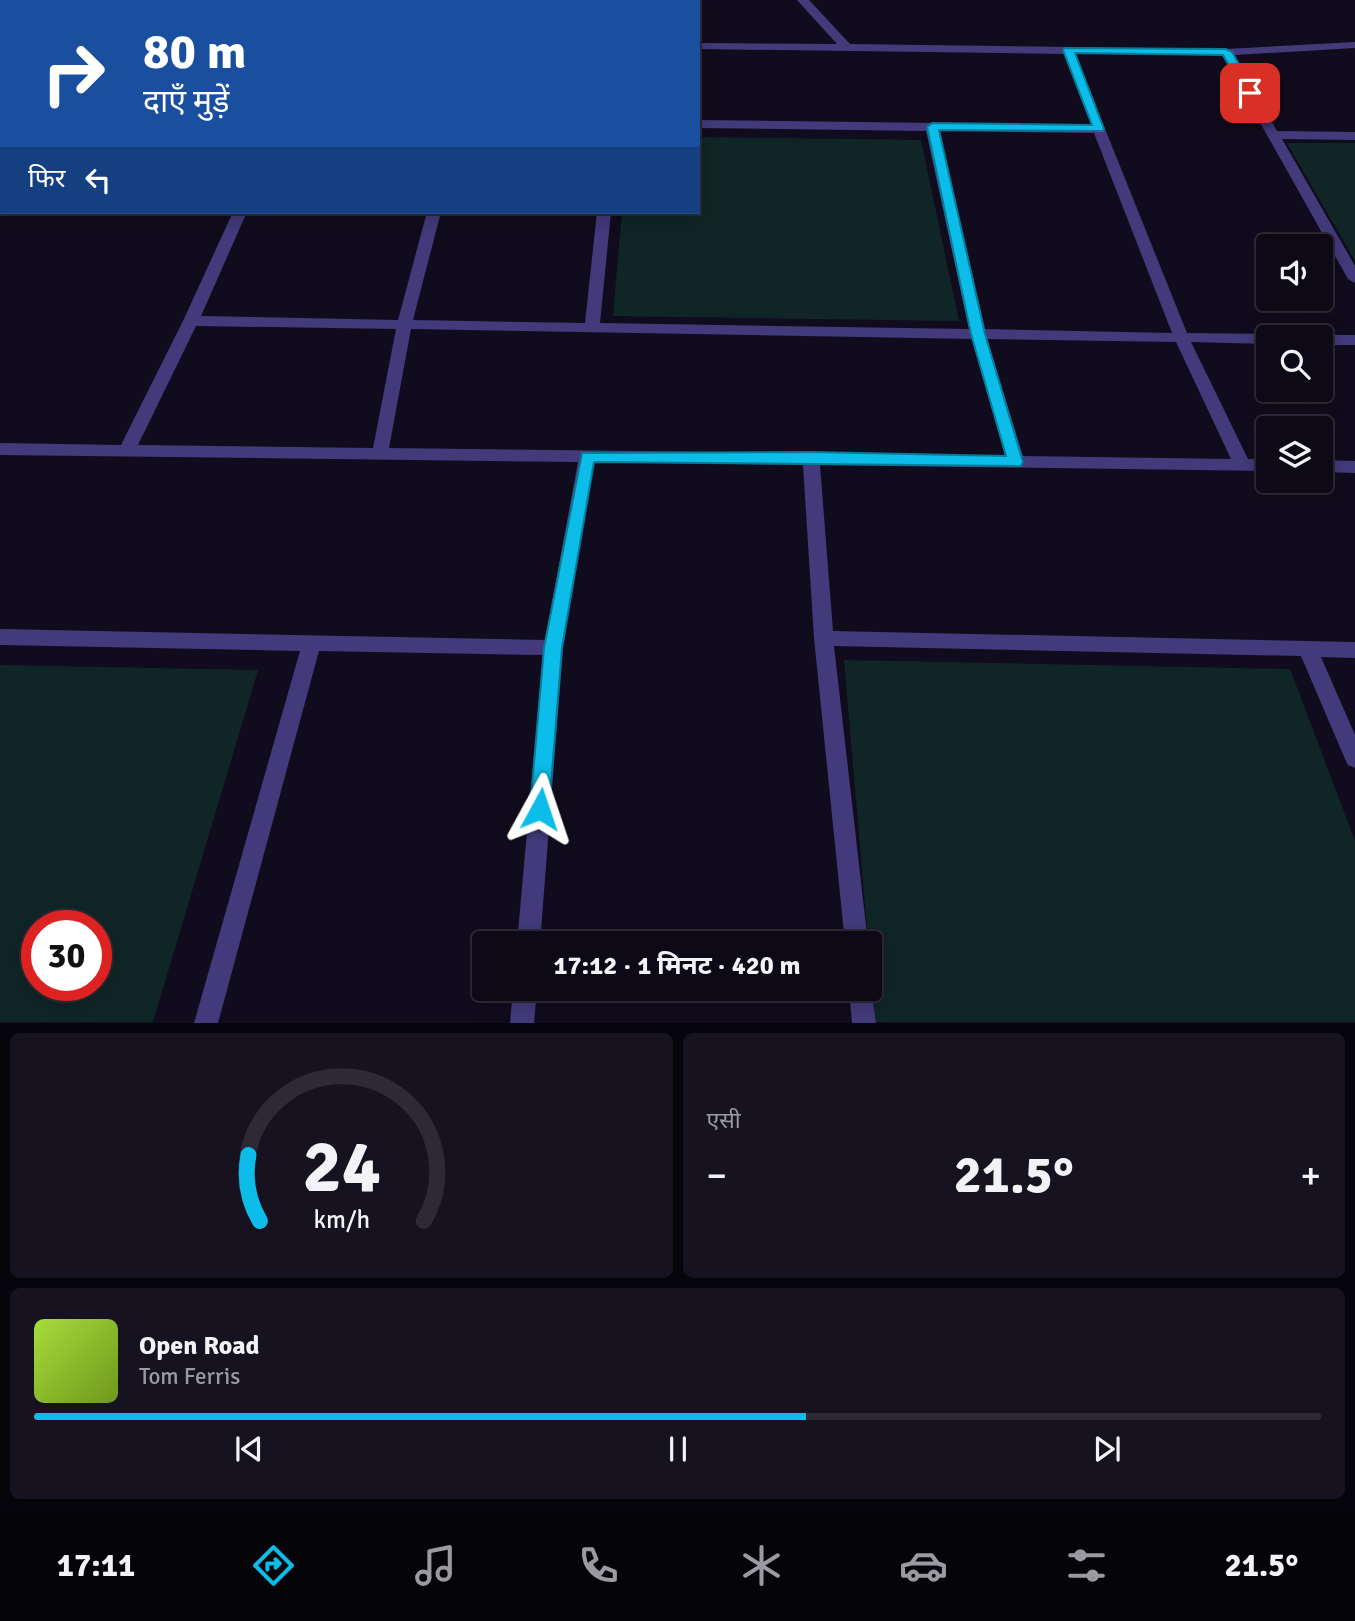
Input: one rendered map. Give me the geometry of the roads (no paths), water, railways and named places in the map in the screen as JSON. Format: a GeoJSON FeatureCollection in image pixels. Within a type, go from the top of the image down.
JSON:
{"type":"FeatureCollection","features":[{"type":"Feature","properties":{"kind":"street"},"geometry":{"type":"LineString","coordinates":[[802,0],[818,14],[846,47]]}},
{"type":"Feature","properties":{"kind":"street"},"geometry":{"type":"LineString","coordinates":[[700,46],[1226,52],[1355,44]]}},
{"type":"Feature","properties":{"kind":"street"},"geometry":{"type":"LineString","coordinates":[[1068,50],[1181,337],[1242,464]]}},
{"type":"Feature","properties":{"kind":"street"},"geometry":{"type":"LineString","coordinates":[[1226,52],[1355,279]]}},
{"type":"Feature","properties":{"kind":"street"},"geometry":{"type":"LineString","coordinates":[[700,124],[1099,129]]}},
{"type":"Feature","properties":{"kind":"street"},"geometry":{"type":"LineString","coordinates":[[932,127],[978,334],[1016,462]]}},
{"type":"Feature","properties":{"kind":"street"},"geometry":{"type":"LineString","coordinates":[[1274,135],[1355,136]]}},
{"type":"Feature","properties":{"kind":"street"},"geometry":{"type":"LineString","coordinates":[[127,450],[191,321],[239,214]]}},
{"type":"Feature","properties":{"kind":"street"},"geometry":{"type":"LineString","coordinates":[[380,453],[404,325],[433,214]]}},
{"type":"Feature","properties":{"kind":"street"},"geometry":{"type":"LineString","coordinates":[[592,328],[604,214]]}},
{"type":"Feature","properties":{"kind":"street"},"geometry":{"type":"LineString","coordinates":[[191,321],[1256,339]]}},
{"type":"Feature","properties":{"kind":"street"},"geometry":{"type":"LineString","coordinates":[[1333,340],[1355,340]]}},
{"type":"Feature","properties":{"kind":"street"},"geometry":{"type":"LineString","coordinates":[[0,449],[1256,465]]}},
{"type":"Feature","properties":{"kind":"street"},"geometry":{"type":"LineString","coordinates":[[529,931],[553,648],[587,457]]}},
{"type":"Feature","properties":{"kind":"street"},"geometry":{"type":"LineString","coordinates":[[811,457],[824,638],[855,931]]}},
{"type":"Feature","properties":{"kind":"street"},"geometry":{"type":"LineString","coordinates":[[1333,466],[1355,467]]}},
{"type":"Feature","properties":{"kind":"street"},"geometry":{"type":"LineString","coordinates":[[0,637],[553,648]]}},
{"type":"Feature","properties":{"kind":"street"},"geometry":{"type":"LineString","coordinates":[[824,638],[1355,650]]}},
{"type":"Feature","properties":{"kind":"street"},"geometry":{"type":"LineString","coordinates":[[206,1023],[312,643]]}},
{"type":"Feature","properties":{"kind":"street"},"geometry":{"type":"LineString","coordinates":[[1308,649],[1355,759]]}},
{"type":"Feature","properties":{"kind":"street"},"geometry":{"type":"LineString","coordinates":[[522,1023],[524,1001]]}},
{"type":"Feature","properties":{"kind":"street"},"geometry":{"type":"LineString","coordinates":[[862,1001],[864,1023]]}}]}
